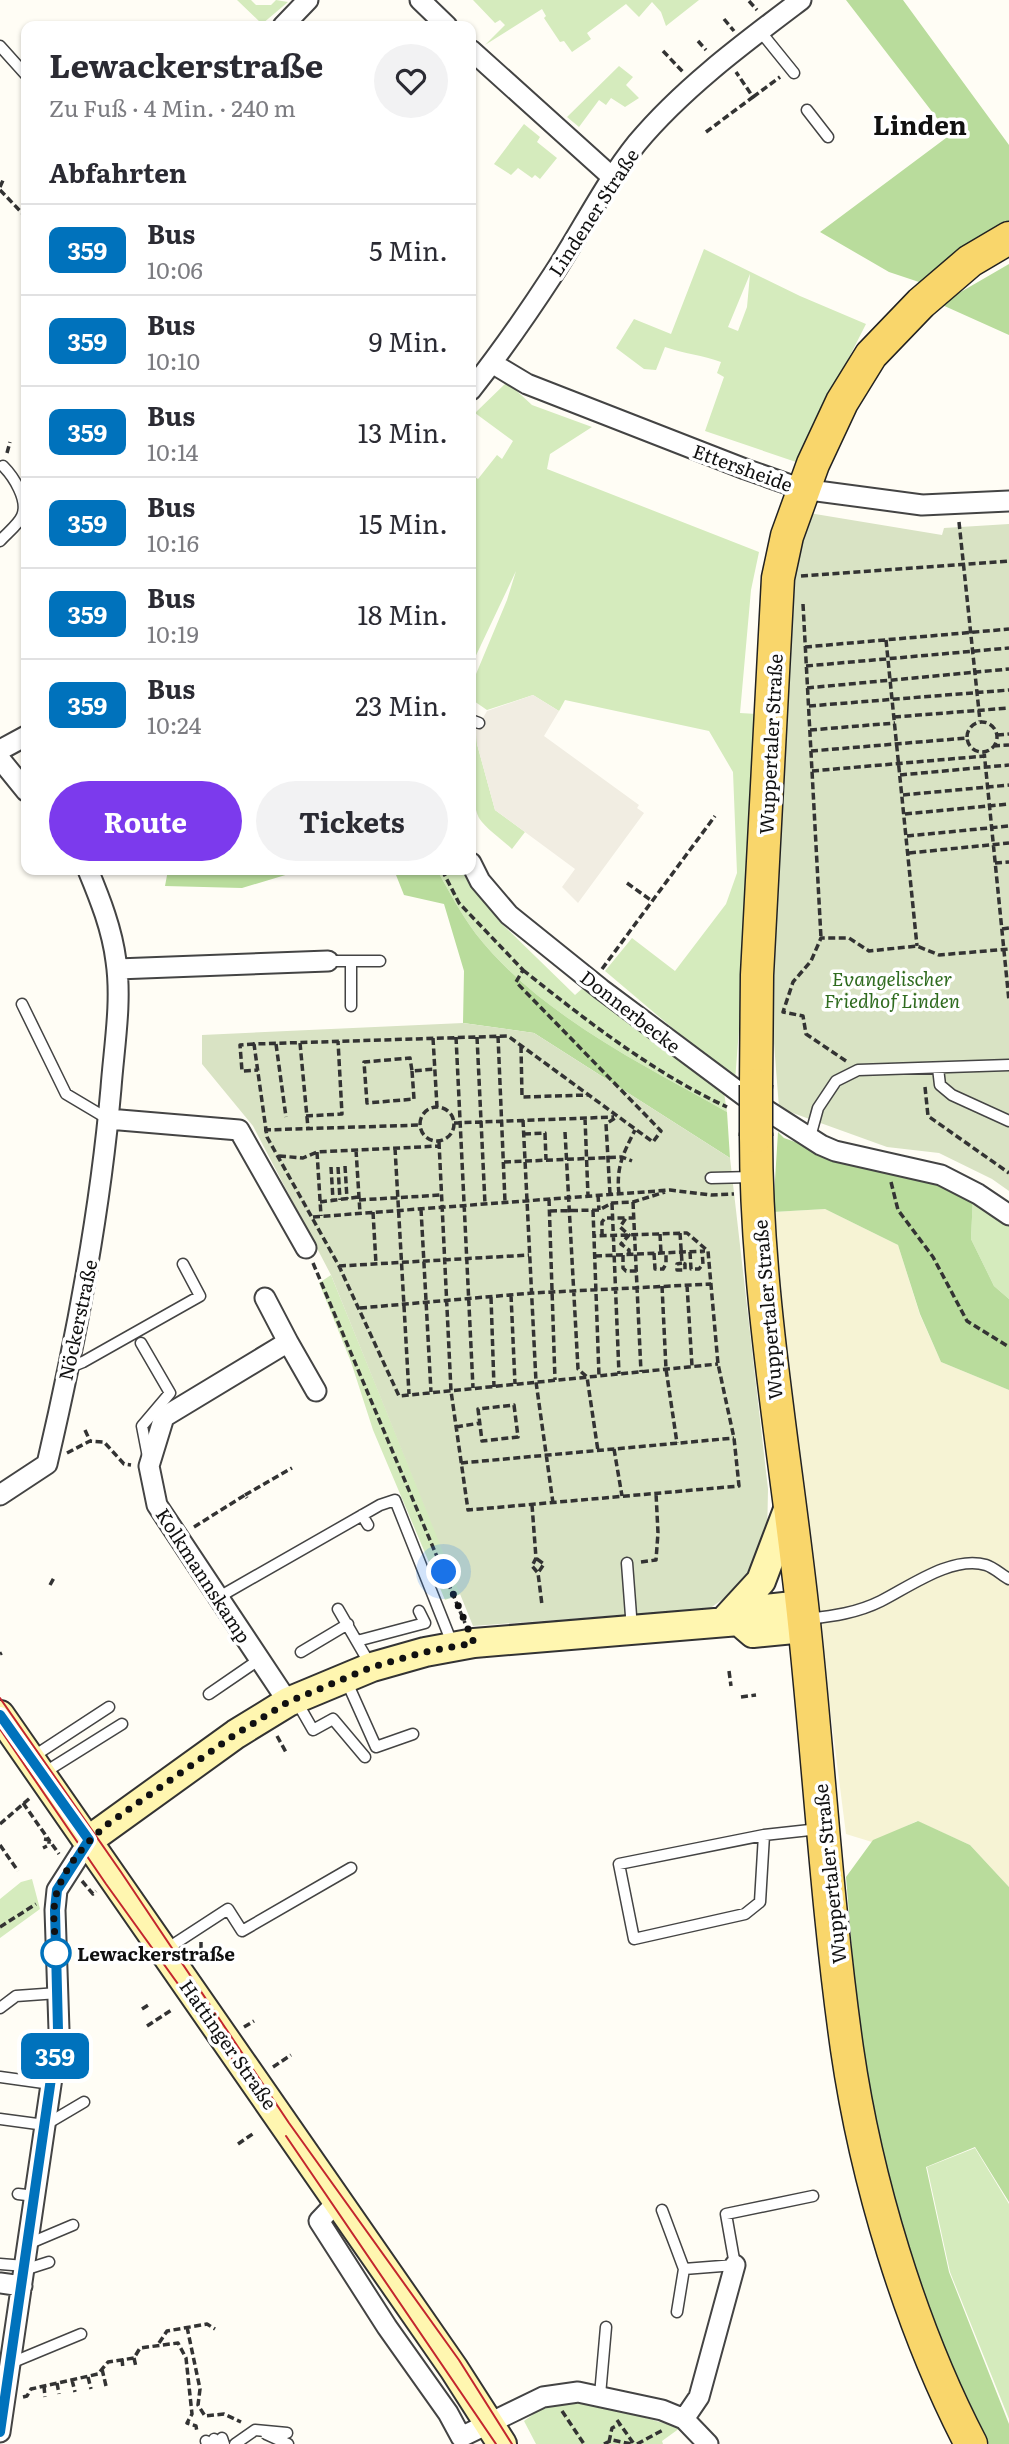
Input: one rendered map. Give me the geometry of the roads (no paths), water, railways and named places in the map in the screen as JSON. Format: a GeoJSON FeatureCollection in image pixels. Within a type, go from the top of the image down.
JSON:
{"type":"FeatureCollection","features":[{"type":"Feature","properties":{"kind":"main road","name":"Wuppertaler Straße"},"geometry":{"type":"LineString","coordinates":[[971,2444],[936,2369],[894,2250],[871,2162],[847,2050],[803,1617],[766,1316],[744,1186],[756,1136],[757,975],[794,581],[787,536],[802,489],[842,402],[871,355],[921,303],[970,261],[1009,237]]}},
{"type":"Feature","properties":{"kind":"street"},"geometry":{"type":"LineString","coordinates":[[288,21],[308,0]]}},
{"type":"Feature","properties":{"kind":"street"},"geometry":{"type":"LineString","coordinates":[[420,0],[442,21]]}},
{"type":"Feature","properties":{"kind":"street","name":"Lindener Straße"},"geometry":{"type":"LineString","coordinates":[[476,384],[554,273],[612,177],[637,143],[665,112],[726,59],[802,0]]}},
{"type":"Feature","properties":{"kind":"street"},"geometry":{"type":"LineString","coordinates":[[476,55],[612,177]]}},
{"type":"Feature","properties":{"kind":"street","name":"Ettersheide"},"geometry":{"type":"LineString","coordinates":[[492,363],[527,384],[802,489],[922,505],[1009,501]]}},
{"type":"Feature","properties":{"kind":"street"},"geometry":{"type":"LineString","coordinates":[[0,750],[21,739]]}},
{"type":"Feature","properties":{"kind":"street"},"geometry":{"type":"LineString","coordinates":[[0,759],[21,785]]}},
{"type":"Feature","properties":{"kind":"street","name":"Donnerbecke"},"geometry":{"type":"LineString","coordinates":[[476,873],[509,915],[743,1095],[821,1145],[835,1151],[941,1175],[1009,1215]]}},
{"type":"Feature","properties":{"kind":"street","name":"Nöckerstraße"},"geometry":{"type":"LineString","coordinates":[[0,1495],[47,1464],[79,1322],[90,1255],[108,1119],[116,1027],[117,969],[106,915],[90,875]]}},
{"type":"Feature","properties":{"kind":"street"},"geometry":{"type":"LineString","coordinates":[[117,969],[328,961]]}},
{"type":"Feature","properties":{"kind":"street"},"geometry":{"type":"LineString","coordinates":[[108,1119],[239,1130],[306,1248]]}},
{"type":"Feature","properties":{"kind":"street"},"geometry":{"type":"LineString","coordinates":[[265,1298],[316,1391]]}},
{"type":"Feature","properties":{"kind":"street","name":"Kolkmannskamp"},"geometry":{"type":"LineString","coordinates":[[288,1342],[164,1417],[149,1466],[157,1505],[260,1659],[291,1700]]}},
{"type":"Feature","properties":{"kind":"street"},"geometry":{"type":"LineString","coordinates":[[731,1621],[761,1581],[789,1507]]}},
{"type":"Feature","properties":{"kind":"street"},"geometry":{"type":"LineString","coordinates":[[0,2431],[4,2389],[28,2244],[26,2195],[45,2125],[58,2030],[55,1910],[57,1890],[89,1840],[236,1734],[291,1700],[372,1667],[425,1652],[464,1645],[731,1621],[755,1609],[803,1617]]}},
{"type":"Feature","properties":{"kind":"street","name":"Hattinger Straße"},"geometry":{"type":"LineString","coordinates":[[0,1715],[34,1777],[89,1840],[496,2433]]}},
{"type":"Feature","properties":{"kind":"street"},"geometry":{"type":"LineString","coordinates":[[684,2419],[699,2397],[736,2265]]}},
{"type":"Feature","properties":{"kind":"street"},"geometry":{"type":"LineString","coordinates":[[0,2283],[24,2274]]}},
{"type":"Feature","properties":{"kind":"street"},"geometry":{"type":"LineString","coordinates":[[496,2433],[552,2395],[578,2392],[662,2410],[684,2419],[708,2444]]}},
{"type":"Feature","properties":{"kind":"lane"},"geometry":{"type":"LineString","coordinates":[[760,31],[793,71]]}},
{"type":"Feature","properties":{"kind":"lane"},"geometry":{"type":"LineString","coordinates":[[0,46],[21,69]]}},
{"type":"Feature","properties":{"kind":"lane"},"geometry":{"type":"LineString","coordinates":[[807,110],[828,137]]}},
{"type":"Feature","properties":{"kind":"lane"},"geometry":{"type":"LineString","coordinates":[[3,466],[15,478],[21,500]]}},
{"type":"Feature","properties":{"kind":"lane"},"geometry":{"type":"LineString","coordinates":[[0,541],[21,519]]}},
{"type":"Feature","properties":{"kind":"lane"},"geometry":{"type":"LineString","coordinates":[[328,961],[380,961]]}},
{"type":"Feature","properties":{"kind":"lane"},"geometry":{"type":"LineString","coordinates":[[351,961],[351,1006]]}},
{"type":"Feature","properties":{"kind":"lane"},"geometry":{"type":"LineString","coordinates":[[22,1004],[66,1094],[108,1119]]}},
{"type":"Feature","properties":{"kind":"lane"},"geometry":{"type":"LineString","coordinates":[[810,1137],[818,1108],[836,1081],[858,1070],[1009,1065]]}},
{"type":"Feature","properties":{"kind":"lane"},"geometry":{"type":"LineString","coordinates":[[939,1068],[940,1085],[952,1095],[1009,1121]]}},
{"type":"Feature","properties":{"kind":"lane"},"geometry":{"type":"LineString","coordinates":[[712,1178],[744,1186]]}},
{"type":"Feature","properties":{"kind":"lane"},"geometry":{"type":"LineString","coordinates":[[68,1368],[200,1296],[183,1264]]}},
{"type":"Feature","properties":{"kind":"lane"},"geometry":{"type":"LineString","coordinates":[[141,1343],[170,1393],[142,1426],[149,1466]]}},
{"type":"Feature","properties":{"kind":"lane"},"geometry":{"type":"LineString","coordinates":[[219,1597],[380,1505],[395,1500],[464,1645]]}},
{"type":"Feature","properties":{"kind":"lane"},"geometry":{"type":"LineString","coordinates":[[362,1515],[368,1525]]}},
{"type":"Feature","properties":{"kind":"lane"},"geometry":{"type":"LineString","coordinates":[[627,1563],[632,1629]]}},
{"type":"Feature","properties":{"kind":"lane"},"geometry":{"type":"LineString","coordinates":[[803,1617],[845,1615],[879,1602],[942,1569],[961,1565],[985,1565],[1009,1579]]}},
{"type":"Feature","properties":{"kind":"lane"},"geometry":{"type":"LineString","coordinates":[[338,1609],[372,1667]]}},
{"type":"Feature","properties":{"kind":"lane"},"geometry":{"type":"LineString","coordinates":[[357,1641],[425,1623],[419,1611]]}},
{"type":"Feature","properties":{"kind":"lane"},"geometry":{"type":"LineString","coordinates":[[301,1653],[348,1624]]}},
{"type":"Feature","properties":{"kind":"lane"},"geometry":{"type":"LineString","coordinates":[[209,1695],[260,1659]]}},
{"type":"Feature","properties":{"kind":"lane"},"geometry":{"type":"LineString","coordinates":[[344,1677],[376,1747],[412,1734]]}},
{"type":"Feature","properties":{"kind":"lane"},"geometry":{"type":"LineString","coordinates":[[291,1700],[313,1730],[332,1719],[365,1757]]}},
{"type":"Feature","properties":{"kind":"lane"},"geometry":{"type":"LineString","coordinates":[[34,1777],[109,1707]]}},
{"type":"Feature","properties":{"kind":"lane"},"geometry":{"type":"LineString","coordinates":[[34,1777],[122,1724]]}},
{"type":"Feature","properties":{"kind":"lane"},"geometry":{"type":"LineString","coordinates":[[764,1835],[760,1902],[745,1914],[634,1939],[620,1864],[764,1835],[824,1828]]}},
{"type":"Feature","properties":{"kind":"lane"},"geometry":{"type":"LineString","coordinates":[[164,1951],[228,1909],[242,1931],[351,1868]]}},
{"type":"Feature","properties":{"kind":"lane"},"geometry":{"type":"LineString","coordinates":[[0,2008],[16,1996],[58,1993]]}},
{"type":"Feature","properties":{"kind":"lane"},"geometry":{"type":"LineString","coordinates":[[0,2077],[51,2084]]}},
{"type":"Feature","properties":{"kind":"lane"},"geometry":{"type":"LineString","coordinates":[[0,2119],[45,2125],[84,2102]]}},
{"type":"Feature","properties":{"kind":"lane"},"geometry":{"type":"LineString","coordinates":[[684,2269],[736,2265],[726,2214],[813,2196]]}},
{"type":"Feature","properties":{"kind":"lane"},"geometry":{"type":"LineString","coordinates":[[662,2210],[684,2269],[677,2312]]}},
{"type":"Feature","properties":{"kind":"lane"},"geometry":{"type":"LineString","coordinates":[[28,2244],[73,2225]]}},
{"type":"Feature","properties":{"kind":"lane"},"geometry":{"type":"LineString","coordinates":[[0,2264],[24,2274],[49,2262]]}},
{"type":"Feature","properties":{"kind":"lane"},"geometry":{"type":"LineString","coordinates":[[606,2327],[608,2397]]}},
{"type":"Feature","properties":{"kind":"lane"},"geometry":{"type":"LineString","coordinates":[[10,2363],[81,2334]]}},
{"type":"Feature","properties":{"kind":"lane"},"geometry":{"type":"LineString","coordinates":[[235,2444],[256,2430],[289,2439]]}},
{"type":"Feature","properties":{"kind":"tram line"},"geometry":{"type":"LineString","coordinates":[[0,1698],[121,1872],[289,2123],[459,2360],[512,2444]]}},
{"type":"Feature","properties":{"kind":"tram line"},"geometry":{"type":"LineString","coordinates":[[0,1729],[106,1884],[258,2095]]}},
{"type":"Feature","properties":{"kind":"tram line"},"geometry":{"type":"LineString","coordinates":[[286,2136],[496,2444]]}},
{"type":"Feature","properties":{"kind":"place","name":"Lewackerstraße"},"geometry":{"type":"Point","coordinates":[56,1953]}},
{"type":"Feature","properties":{"kind":"district","name":"Linden"},"geometry":{"type":"Point","coordinates":[920,123]}},
{"type":"Feature","properties":{"kind":"park label","name":"Evangelischer Friedhof Linden"},"geometry":{"type":"Point","coordinates":[892,989]}}]}
